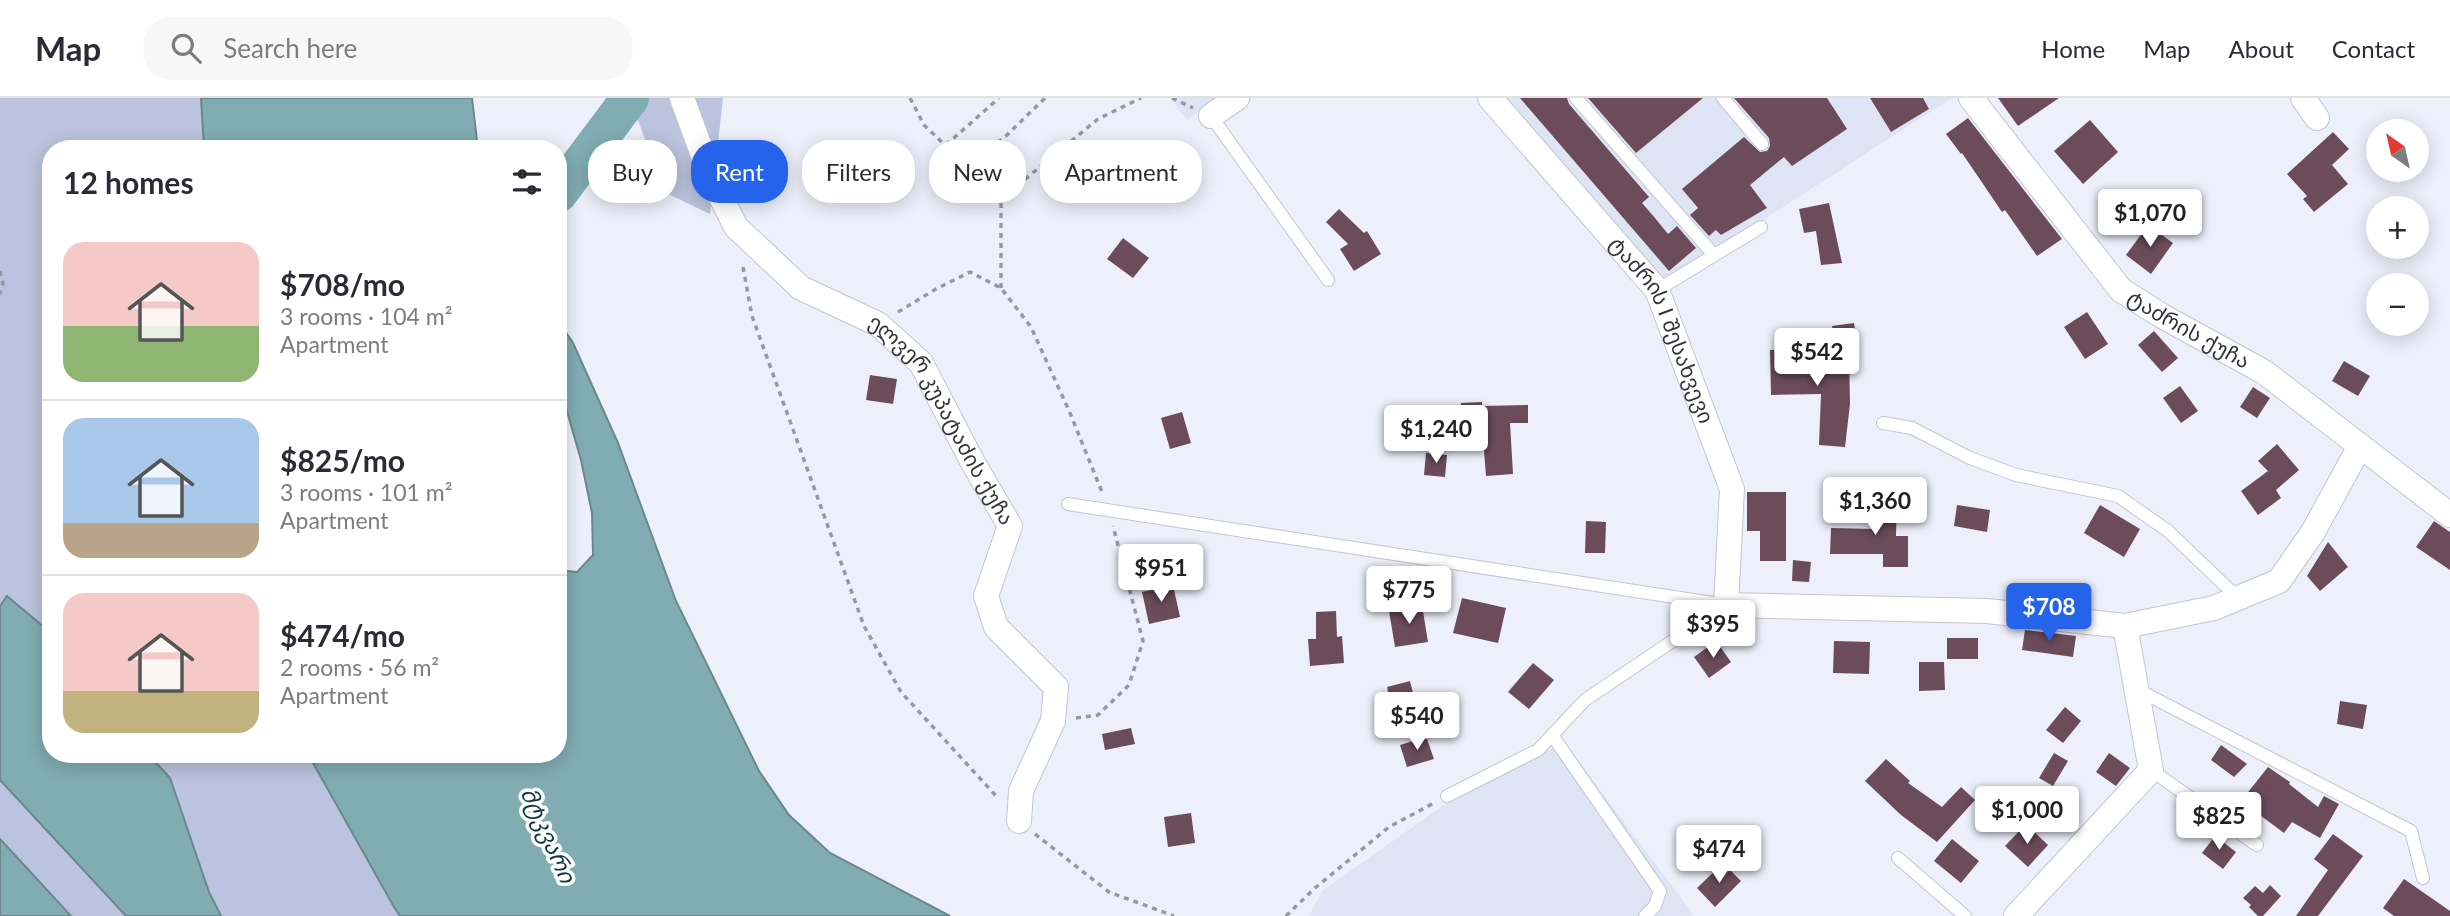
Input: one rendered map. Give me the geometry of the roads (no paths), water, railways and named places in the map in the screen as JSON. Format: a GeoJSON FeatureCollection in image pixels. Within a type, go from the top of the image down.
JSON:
{"type":"FeatureCollection","features":[{"type":"Feature","properties":{"kind":"street","name":"ელვერ კუპატაძის ქუჩა"},"geometry":{"type":"LineString","coordinates":[[682,98],[711,177],[736,227],[801,288],[878,324],[921,363],[972,461],[1010,526],[986,596],[996,627],[1056,687],[1053,721],[1021,791],[1019,821]]}},
{"type":"Feature","properties":{"kind":"street"},"geometry":{"type":"LineString","coordinates":[[1211,116],[1237,98]]}},
{"type":"Feature","properties":{"kind":"street","name":"ტაძრის I შესახვევი"},"geometry":{"type":"LineString","coordinates":[[1490,98],[1657,290],[1732,489],[1726,605]]}},
{"type":"Feature","properties":{"kind":"street","name":"ტაძრის ქუჩა"},"geometry":{"type":"LineString","coordinates":[[1971,98],[2121,290],[2162,316],[2264,372],[2450,515]]}},
{"type":"Feature","properties":{"kind":"street"},"geometry":{"type":"LineString","coordinates":[[1726,605],[1987,611],[2125,626],[2214,608],[2279,581],[2313,532],[2360,446]]}},
{"type":"Feature","properties":{"kind":"street"},"geometry":{"type":"LineString","coordinates":[[2016,916],[2151,770],[2125,626]]}},
{"type":"Feature","properties":{"kind":"lane"},"geometry":{"type":"LineString","coordinates":[[1576,98],[1714,255]]}},
{"type":"Feature","properties":{"kind":"lane"},"geometry":{"type":"LineString","coordinates":[[1723,98],[1762,144]]}},
{"type":"Feature","properties":{"kind":"lane"},"geometry":{"type":"LineString","coordinates":[[1211,116],[1328,280]]}},
{"type":"Feature","properties":{"kind":"lane"},"geometry":{"type":"LineString","coordinates":[[1657,290],[1761,227]]}},
{"type":"Feature","properties":{"kind":"lane"},"geometry":{"type":"LineString","coordinates":[[1883,423],[1912,428],[1970,458],[2016,475],[2118,496],[2168,531],[2238,598]]}},
{"type":"Feature","properties":{"kind":"lane"},"geometry":{"type":"LineString","coordinates":[[1068,504],[1726,605]]}},
{"type":"Feature","properties":{"kind":"lane"},"geometry":{"type":"LineString","coordinates":[[1447,796],[1538,750],[1585,700],[1726,605]]}},
{"type":"Feature","properties":{"kind":"lane"},"geometry":{"type":"LineString","coordinates":[[2138,690],[2412,831],[2423,878]]}},
{"type":"Feature","properties":{"kind":"lane"},"geometry":{"type":"LineString","coordinates":[[1552,735],[1660,891],[1655,906],[1645,916]]}},
{"type":"Feature","properties":{"kind":"lane"},"geometry":{"type":"LineString","coordinates":[[2151,770],[2257,845]]}},
{"type":"Feature","properties":{"kind":"lane"},"geometry":{"type":"LineString","coordinates":[[1898,859],[1963,915]]}},
{"type":"Feature","properties":{"kind":"water"},"geometry":{"type":"Polygon","coordinates":[[[201,98],[472,98],[477,140],[203,140],[201,98]]]}},
{"type":"Feature","properties":{"kind":"water","name":"მტკვარი"},"geometry":{"type":"Polygon","coordinates":[[[567,334],[618,443],[676,601],[759,771],[789,815],[830,853],[950,916],[400,916],[313,763],[567,763],[567,571],[577,572],[593,555],[592,513],[567,411],[567,334]]]}},
{"type":"Feature","properties":{"kind":"water"},"geometry":{"type":"Polygon","coordinates":[[[7,596],[42,625],[42,763],[156,763],[170,778],[209,892],[221,916],[126,916],[0,780],[0,606],[7,596]]]}},
{"type":"Feature","properties":{"kind":"water"},"geometry":{"type":"Polygon","coordinates":[[[0,839],[71,916],[0,916],[0,839]]]}},
{"type":"Feature","properties":{"kind":"waterway"},"geometry":{"type":"LineString","coordinates":[[567,182],[630,98]]}}]}
